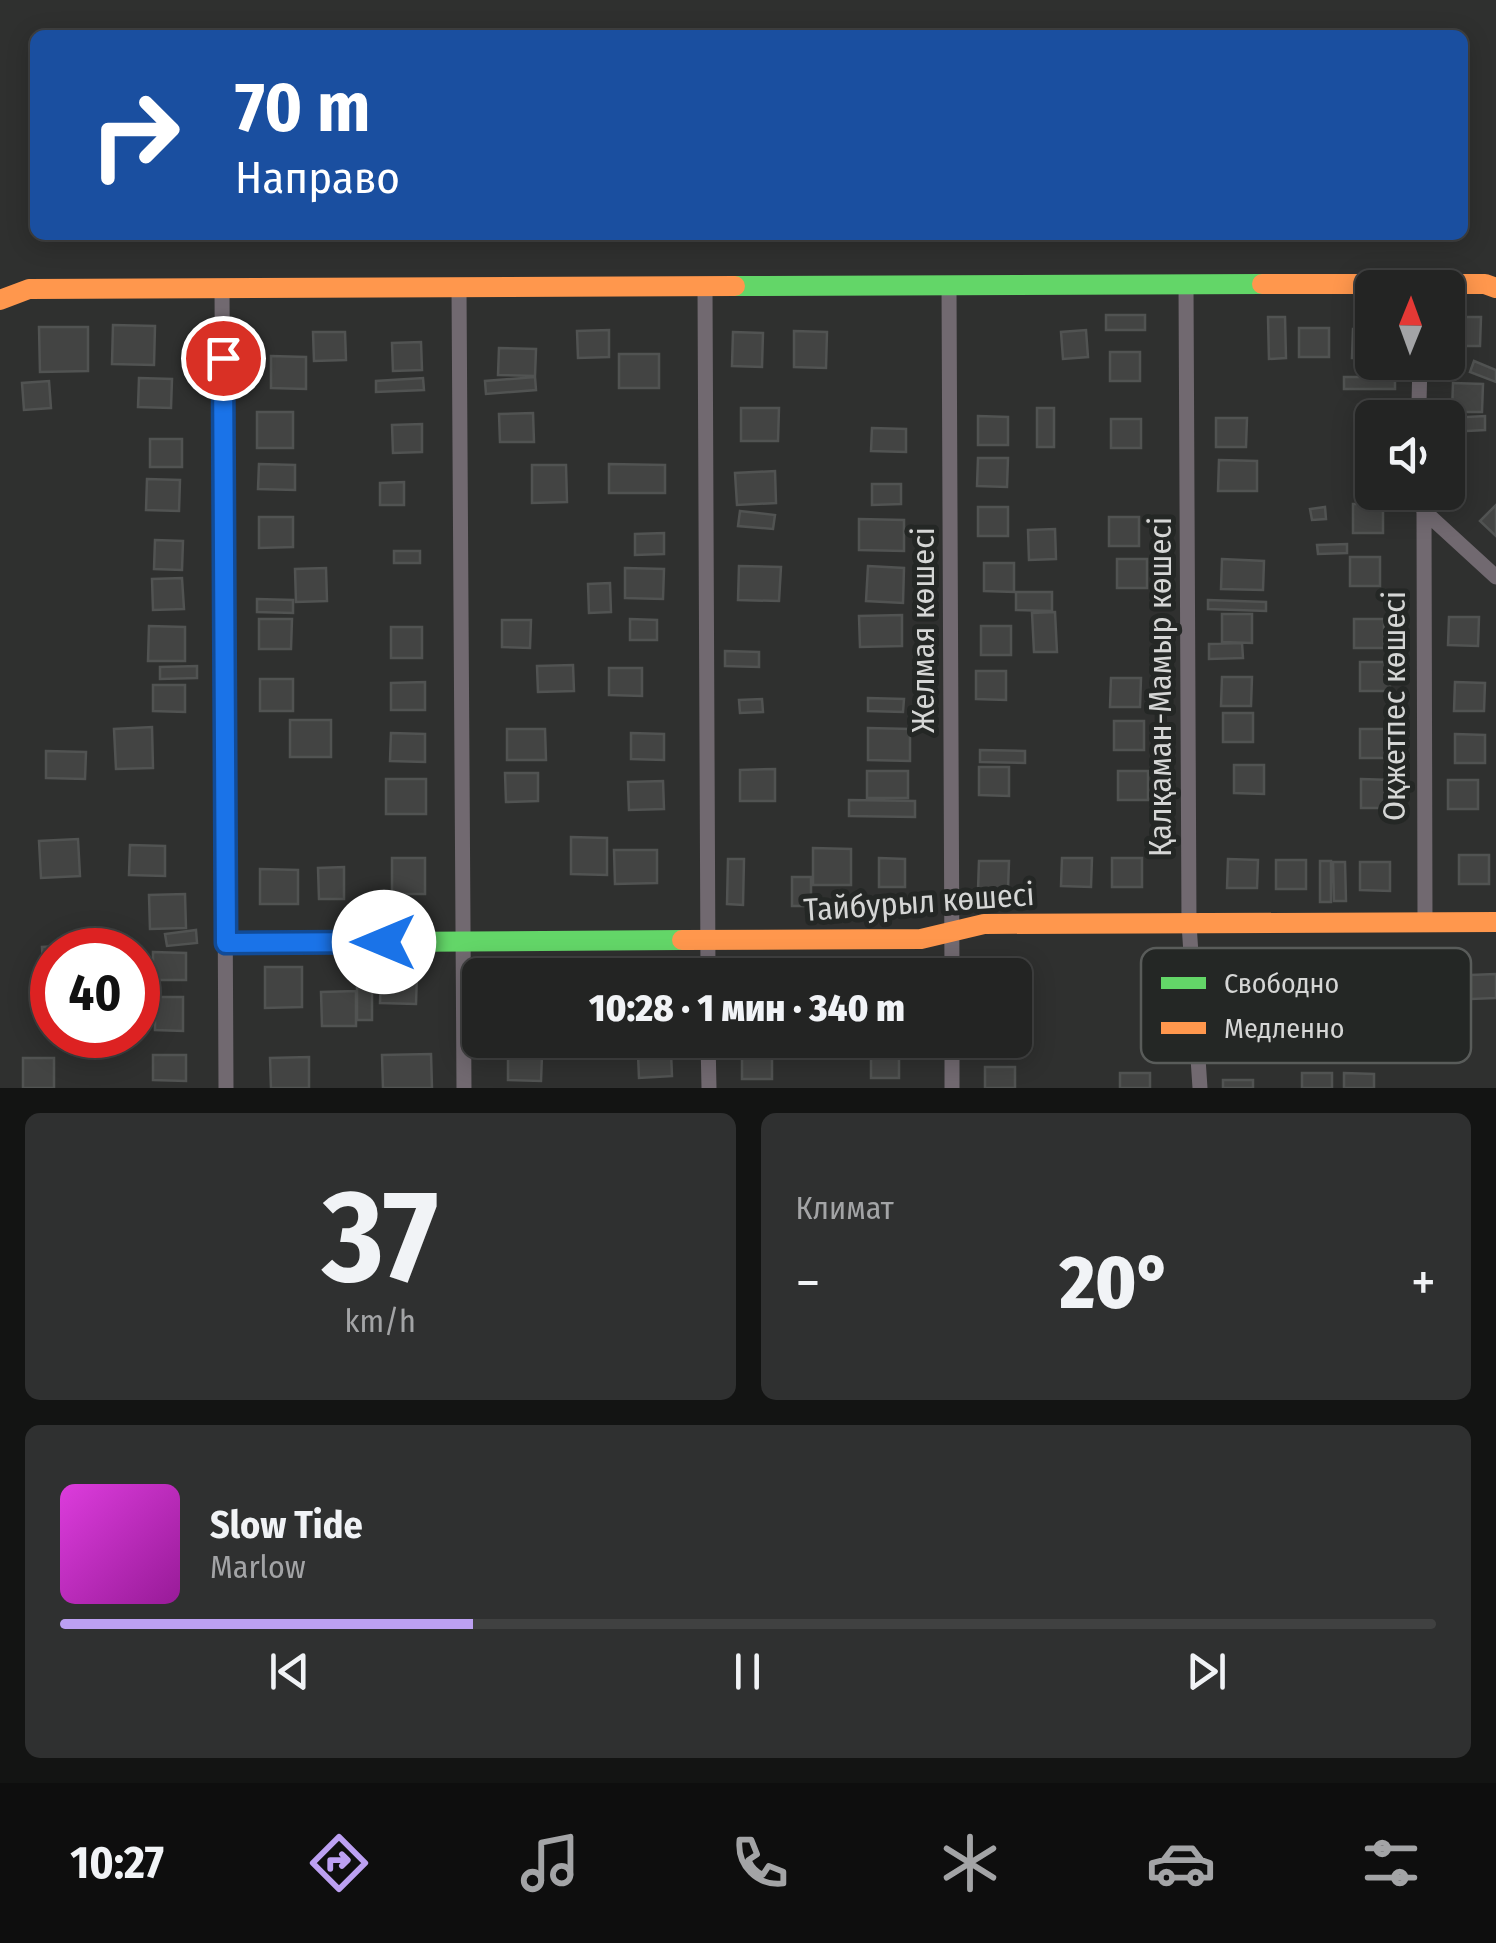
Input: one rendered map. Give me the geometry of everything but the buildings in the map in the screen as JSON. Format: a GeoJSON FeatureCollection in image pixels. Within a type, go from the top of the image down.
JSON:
{"type":"FeatureCollection","features":[{"type":"Feature","properties":{"kind":"street","name":"Желмая көшесі"},"geometry":{"type":"LineString","coordinates":[[949,285],[952,958]]}},
{"type":"Feature","properties":{"kind":"street","name":"Қалқаман-Мамыр көшесі"},"geometry":{"type":"LineString","coordinates":[[1186,285],[1191,948]]}},
{"type":"Feature","properties":{"kind":"street"},"geometry":{"type":"LineString","coordinates":[[1465,285],[1496,288]]}},
{"type":"Feature","properties":{"kind":"street"},"geometry":{"type":"LineString","coordinates":[[5,298],[30,289],[1355,286]]}},
{"type":"Feature","properties":{"kind":"street"},"geometry":{"type":"LineString","coordinates":[[705,287],[708,958]]}},
{"type":"Feature","properties":{"kind":"street"},"geometry":{"type":"LineString","coordinates":[[222,288],[226,1088]]}},
{"type":"Feature","properties":{"kind":"street"},"geometry":{"type":"LineString","coordinates":[[459,288],[464,1088]]}},
{"type":"Feature","properties":{"kind":"street"},"geometry":{"type":"LineString","coordinates":[[1424,511],[1496,577]]}},
{"type":"Feature","properties":{"kind":"street","name":"Оқжетпес көшесі"},"geometry":{"type":"LineString","coordinates":[[1424,511],[1425,922]]}},
{"type":"Feature","properties":{"kind":"street","name":"Тайбурыл көшесі"},"geometry":{"type":"LineString","coordinates":[[226,943],[921,939],[984,924],[1496,922]]}},
{"type":"Feature","properties":{"kind":"street"},"geometry":{"type":"LineString","coordinates":[[708,1058],[709,1088]]}},
{"type":"Feature","properties":{"kind":"street"},"geometry":{"type":"LineString","coordinates":[[952,1058],[952,1088]]}},
{"type":"Feature","properties":{"kind":"street","name":"Қалқаман-Мамыр көшесі"},"geometry":{"type":"LineString","coordinates":[[1198,1063],[1200,1088]]}},
{"type":"Feature","properties":{"kind":"traffic: fast"},"geometry":{"type":"LineString","coordinates":[[735,286],[1262,284]]}},
{"type":"Feature","properties":{"kind":"traffic: fast"},"geometry":{"type":"LineString","coordinates":[[226,943],[682,940]]}},
{"type":"Feature","properties":{"kind":"traffic: slow"},"geometry":{"type":"LineString","coordinates":[[1262,284],[1485,284],[1496,288]]}},
{"type":"Feature","properties":{"kind":"traffic: slow"},"geometry":{"type":"LineString","coordinates":[[0,300],[29,289],[735,286]]}},
{"type":"Feature","properties":{"kind":"traffic: slow"},"geometry":{"type":"LineString","coordinates":[[682,940],[921,939],[984,924],[1496,922]]}},
{"type":"Feature","properties":{"kind":"route"},"geometry":{"type":"LineString","coordinates":[[223,358],[226,943],[384,942]]}}]}
